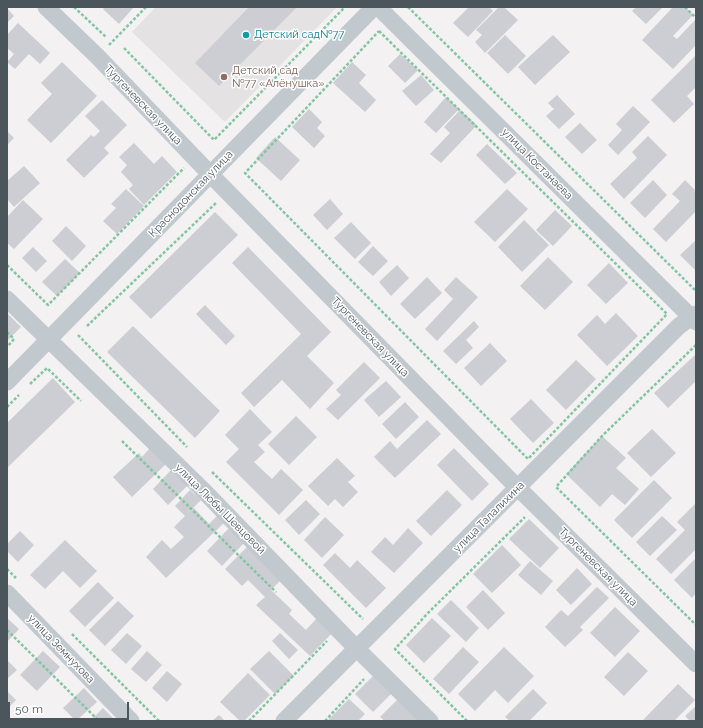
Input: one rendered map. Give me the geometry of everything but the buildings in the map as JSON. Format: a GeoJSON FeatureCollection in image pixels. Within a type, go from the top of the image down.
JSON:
{"type":"FeatureCollection","features":[{"type":"Feature","properties":{"kind":"street","name":"Тургеневская улица"},"geometry":{"type":"LineString","coordinates":[[46,7],[98,57],[210,174],[518,488],[696,664]]}},
{"type":"Feature","properties":{"kind":"street","name":"Краснодонская улица"},"geometry":{"type":"LineString","coordinates":[[7,382],[374,7]]}},
{"type":"Feature","properties":{"kind":"street","name":"улица Костанаева"},"geometry":{"type":"LineString","coordinates":[[378,7],[695,318]]}},
{"type":"Feature","properties":{"kind":"street","name":"улица Любы Шевцовой"},"geometry":{"type":"LineString","coordinates":[[7,299],[201,488],[356,648],[430,721]]}},
{"type":"Feature","properties":{"kind":"street","name":"улица Талалихина"},"geometry":{"type":"LineString","coordinates":[[284,721],[679,326],[695,318]]}},
{"type":"Feature","properties":{"kind":"street","name":"улица Земнухова"},"geometry":{"type":"LineString","coordinates":[[7,593],[131,721]]}},
{"type":"Feature","properties":{"kind":"path"},"geometry":{"type":"LineString","coordinates":[[74,7],[106,37]]}},
{"type":"Feature","properties":{"kind":"path"},"geometry":{"type":"LineString","coordinates":[[98,57],[146,7]]}},
{"type":"Feature","properties":{"kind":"path"},"geometry":{"type":"LineString","coordinates":[[124,48],[214,140],[345,7]]}},
{"type":"Feature","properties":{"kind":"path"},"geometry":{"type":"LineString","coordinates":[[408,7],[695,290]]}},
{"type":"Feature","properties":{"kind":"path"},"geometry":{"type":"LineString","coordinates":[[686,7],[696,18]]}},
{"type":"Feature","properties":{"kind":"path"},"geometry":{"type":"LineString","coordinates":[[379,31],[245,172],[528,459]]}},
{"type":"Feature","properties":{"kind":"path"},"geometry":{"type":"LineString","coordinates":[[7,265],[48,304],[185,167]]}},
{"type":"Feature","properties":{"kind":"path"},"geometry":{"type":"LineString","coordinates":[[187,447],[77,336],[216,202]]}},
{"type":"Feature","properties":{"kind":"path"},"geometry":{"type":"LineString","coordinates":[[7,332],[14,339],[7,347]]}},
{"type":"Feature","properties":{"kind":"path"},"geometry":{"type":"LineString","coordinates":[[696,345],[602,436],[556,487],[696,625]]}},
{"type":"Feature","properties":{"kind":"path"},"geometry":{"type":"LineString","coordinates":[[47,368],[81,401]]}},
{"type":"Feature","properties":{"kind":"path"},"geometry":{"type":"LineString","coordinates":[[122,441],[282,597]]}},
{"type":"Feature","properties":{"kind":"path"},"geometry":{"type":"LineString","coordinates":[[212,472],[366,622]]}},
{"type":"Feature","properties":{"kind":"path"},"geometry":{"type":"LineString","coordinates":[[467,721],[395,649],[427,614],[528,514]]}},
{"type":"Feature","properties":{"kind":"path"},"geometry":{"type":"LineString","coordinates":[[7,569],[18,580]]}},
{"type":"Feature","properties":{"kind":"path"},"geometry":{"type":"LineString","coordinates":[[7,630],[99,721]]}},
{"type":"Feature","properties":{"kind":"path"},"geometry":{"type":"LineString","coordinates":[[69,631],[159,721]]}},
{"type":"Feature","properties":{"kind":"path"},"geometry":{"type":"LineString","coordinates":[[322,636],[332,646]]}},
{"type":"Feature","properties":{"kind":"path"},"geometry":{"type":"LineString","coordinates":[[249,721],[327,642]]}},
{"type":"Feature","properties":{"kind":"path"},"geometry":{"type":"LineString","coordinates":[[325,721],[365,679]]}},
{"type":"Feature","properties":{"kind":"shaded area","name":"Детский сад №77 «Алёнушка»"},"geometry":{"type":"Polygon","coordinates":[[[156,7],[337,7],[225,122],[132,32],[156,7]]]}},
{"type":"Feature","properties":{"kind":"place","name":"Детский сад№77"},"geometry":{"type":"Point","coordinates":[246,35]}},
{"type":"Feature","properties":{"kind":"place","name":"Детский сад №77 «Алёнушка»"},"geometry":{"type":"Point","coordinates":[224,77]}}]}
